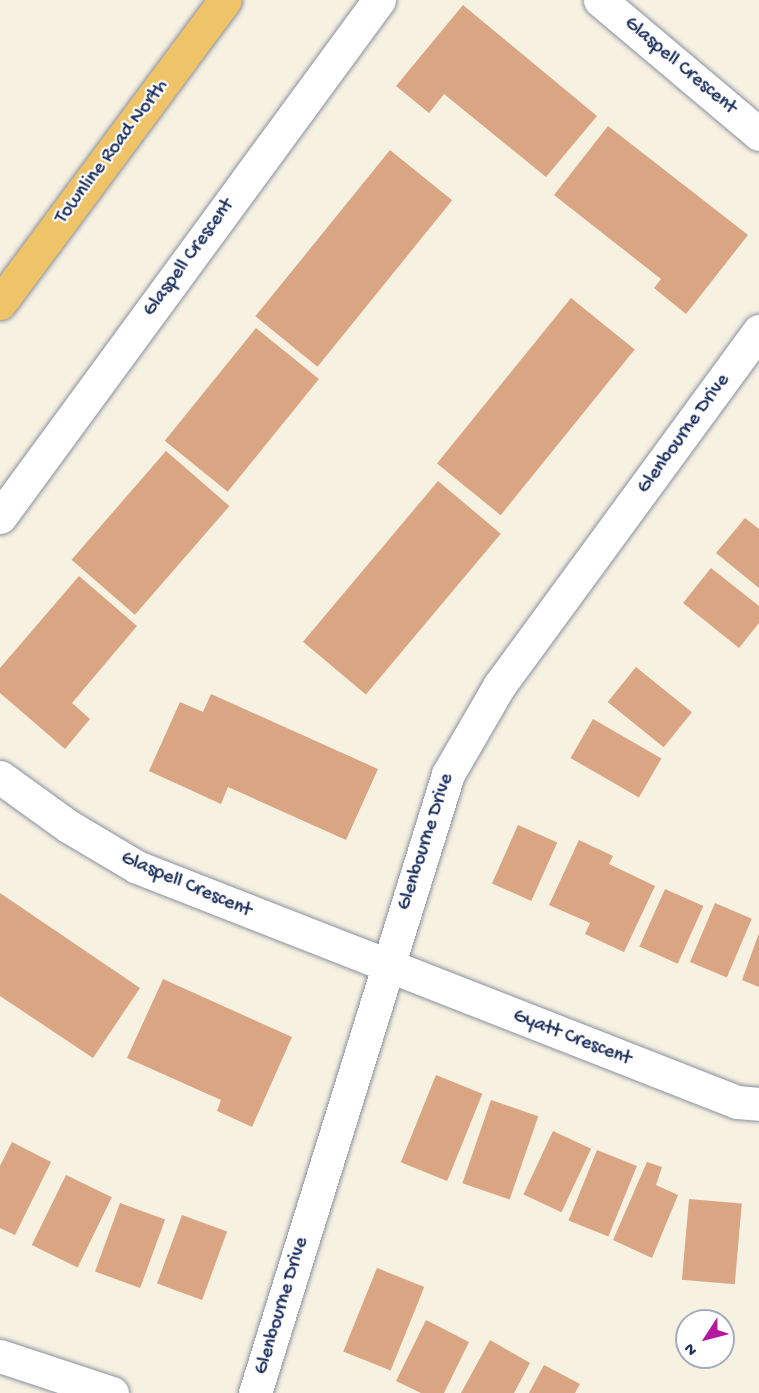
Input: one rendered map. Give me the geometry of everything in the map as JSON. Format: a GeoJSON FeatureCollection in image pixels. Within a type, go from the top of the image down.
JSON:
{"type":"FeatureCollection","features":[{"type":"Feature","properties":{"kind":"main road","name":"Townline Road North"},"geometry":{"type":"LineString","coordinates":[[0,303],[225,0]]}},
{"type":"Feature","properties":{"kind":"street","name":"Glaspell Crescent"},"geometry":{"type":"LineString","coordinates":[[0,517],[379,0]]}},
{"type":"Feature","properties":{"kind":"street","name":"Glaspell Crescent"},"geometry":{"type":"LineString","coordinates":[[600,0],[759,134]]}},
{"type":"Feature","properties":{"kind":"street","name":"Glenbourne Drive"},"geometry":{"type":"LineString","coordinates":[[255,1393],[436,802],[479,715],[759,331]]}},
{"type":"Feature","properties":{"kind":"street","name":"Glaspell Crescent"},"geometry":{"type":"LineString","coordinates":[[0,777],[68,826],[136,867],[387,966]]}},
{"type":"Feature","properties":{"kind":"street","name":"Gyatt Crescent"},"geometry":{"type":"LineString","coordinates":[[387,966],[737,1102],[759,1104]]}},
{"type":"Feature","properties":{"kind":"street"},"geometry":{"type":"LineString","coordinates":[[0,1356],[112,1393]]}},
{"type":"Feature","properties":{"kind":"building"},"geometry":{"type":"Polygon","coordinates":[[[463,5],[597,116],[546,177],[444,94],[429,113],[396,86],[463,5]]]}},
{"type":"Feature","properties":{"kind":"building"},"geometry":{"type":"Polygon","coordinates":[[[608,126],[748,235],[686,314],[654,288],[661,279],[554,195],[608,126]]]}},
{"type":"Feature","properties":{"kind":"building"},"geometry":{"type":"Polygon","coordinates":[[[390,150],[452,200],[317,367],[255,316],[390,150]]]}},
{"type":"Feature","properties":{"kind":"building"},"geometry":{"type":"Polygon","coordinates":[[[571,298],[635,350],[501,515],[437,464],[571,298]]]}},
{"type":"Feature","properties":{"kind":"building"},"geometry":{"type":"Polygon","coordinates":[[[256,328],[319,379],[228,492],[165,441],[256,328]]]}},
{"type":"Feature","properties":{"kind":"building"},"geometry":{"type":"Polygon","coordinates":[[[166,451],[229,506],[135,615],[72,560],[166,451]]]}},
{"type":"Feature","properties":{"kind":"building"},"geometry":{"type":"Polygon","coordinates":[[[438,481],[501,534],[366,695],[303,642],[438,481]]]}},
{"type":"Feature","properties":{"kind":"building"},"geometry":{"type":"Polygon","coordinates":[[[745,518],[759,529],[759,588],[716,553],[745,518]]]}},
{"type":"Feature","properties":{"kind":"building"},"geometry":{"type":"Polygon","coordinates":[[[711,568],[759,606],[759,623],[739,648],[683,603],[711,568]]]}},
{"type":"Feature","properties":{"kind":"building"},"geometry":{"type":"Polygon","coordinates":[[[79,576],[137,626],[72,703],[90,719],[65,749],[0,693],[0,668],[79,576]]]}},
{"type":"Feature","properties":{"kind":"building"},"geometry":{"type":"Polygon","coordinates":[[[636,667],[692,712],[664,747],[608,702],[636,667]]]}},
{"type":"Feature","properties":{"kind":"building"},"geometry":{"type":"Polygon","coordinates":[[[211,694],[378,769],[346,840],[228,787],[221,804],[149,771],[180,702],[203,712],[211,694]]]}},
{"type":"Feature","properties":{"kind":"building"},"geometry":{"type":"Polygon","coordinates":[[[593,719],[661,758],[639,797],[570,758],[593,719]]]}},
{"type":"Feature","properties":{"kind":"building"},"geometry":{"type":"Polygon","coordinates":[[[518,825],[557,842],[531,901],[492,883],[518,825]]]}},
{"type":"Feature","properties":{"kind":"building"},"geometry":{"type":"Polygon","coordinates":[[[579,840],[613,856],[609,864],[655,886],[624,952],[585,934],[590,923],[549,905],[579,840]]]}},
{"type":"Feature","properties":{"kind":"building"},"geometry":{"type":"Polygon","coordinates":[[[665,889],[703,906],[678,964],[639,947],[665,889]]]}},
{"type":"Feature","properties":{"kind":"building"},"geometry":{"type":"Polygon","coordinates":[[[0,893],[140,988],[93,1058],[0,996],[0,893]]]}},
{"type":"Feature","properties":{"kind":"building"},"geometry":{"type":"Polygon","coordinates":[[[715,903],[752,919],[727,978],[690,962],[715,903]]]}},
{"type":"Feature","properties":{"kind":"building"},"geometry":{"type":"Polygon","coordinates":[[[759,933],[759,987],[742,980],[759,933]]]}},
{"type":"Feature","properties":{"kind":"building"},"geometry":{"type":"Polygon","coordinates":[[[163,979],[292,1037],[252,1127],[217,1111],[221,1100],[127,1058],[163,979]]]}},
{"type":"Feature","properties":{"kind":"building"},"geometry":{"type":"Polygon","coordinates":[[[436,1075],[482,1094],[447,1181],[401,1162],[436,1075]]]}},
{"type":"Feature","properties":{"kind":"building"},"geometry":{"type":"Polygon","coordinates":[[[491,1100],[538,1116],[510,1199],[462,1183],[491,1100]]]}},
{"type":"Feature","properties":{"kind":"building"},"geometry":{"type":"Polygon","coordinates":[[[553,1131],[591,1149],[561,1212],[523,1194],[553,1131]]]}},
{"type":"Feature","properties":{"kind":"building"},"geometry":{"type":"Polygon","coordinates":[[[12,1142],[51,1162],[15,1235],[0,1228],[0,1166],[12,1142]]]}},
{"type":"Feature","properties":{"kind":"building"},"geometry":{"type":"Polygon","coordinates":[[[597,1150],[637,1166],[608,1237],[569,1220],[597,1150]]]}},
{"type":"Feature","properties":{"kind":"building"},"geometry":{"type":"Polygon","coordinates":[[[647,1162],[662,1167],[656,1185],[678,1195],[652,1258],[613,1240],[647,1162]]]}},
{"type":"Feature","properties":{"kind":"building"},"geometry":{"type":"Polygon","coordinates":[[[66,1175],[112,1197],[78,1267],[32,1245],[66,1175]]]}},
{"type":"Feature","properties":{"kind":"building"},"geometry":{"type":"Polygon","coordinates":[[[689,1199],[742,1204],[735,1284],[682,1280],[689,1199]]]}},
{"type":"Feature","properties":{"kind":"building"},"geometry":{"type":"Polygon","coordinates":[[[120,1203],[165,1219],[140,1288],[95,1272],[120,1203]]]}},
{"type":"Feature","properties":{"kind":"building"},"geometry":{"type":"Polygon","coordinates":[[[182,1215],[227,1231],[202,1300],[157,1284],[182,1215]]]}},
{"type":"Feature","properties":{"kind":"building"},"geometry":{"type":"Polygon","coordinates":[[[377,1268],[424,1287],[391,1371],[343,1351],[377,1268]]]}},
{"type":"Feature","properties":{"kind":"building"},"geometry":{"type":"Polygon","coordinates":[[[426,1320],[469,1342],[444,1393],[421,1393],[396,1381],[426,1320]]]}},
{"type":"Feature","properties":{"kind":"building"},"geometry":{"type":"Polygon","coordinates":[[[490,1340],[530,1363],[514,1393],[461,1393],[490,1340]]]}},
{"type":"Feature","properties":{"kind":"building"},"geometry":{"type":"Polygon","coordinates":[[[544,1365],[580,1384],[575,1393],[529,1393],[544,1365]]]}}]}
